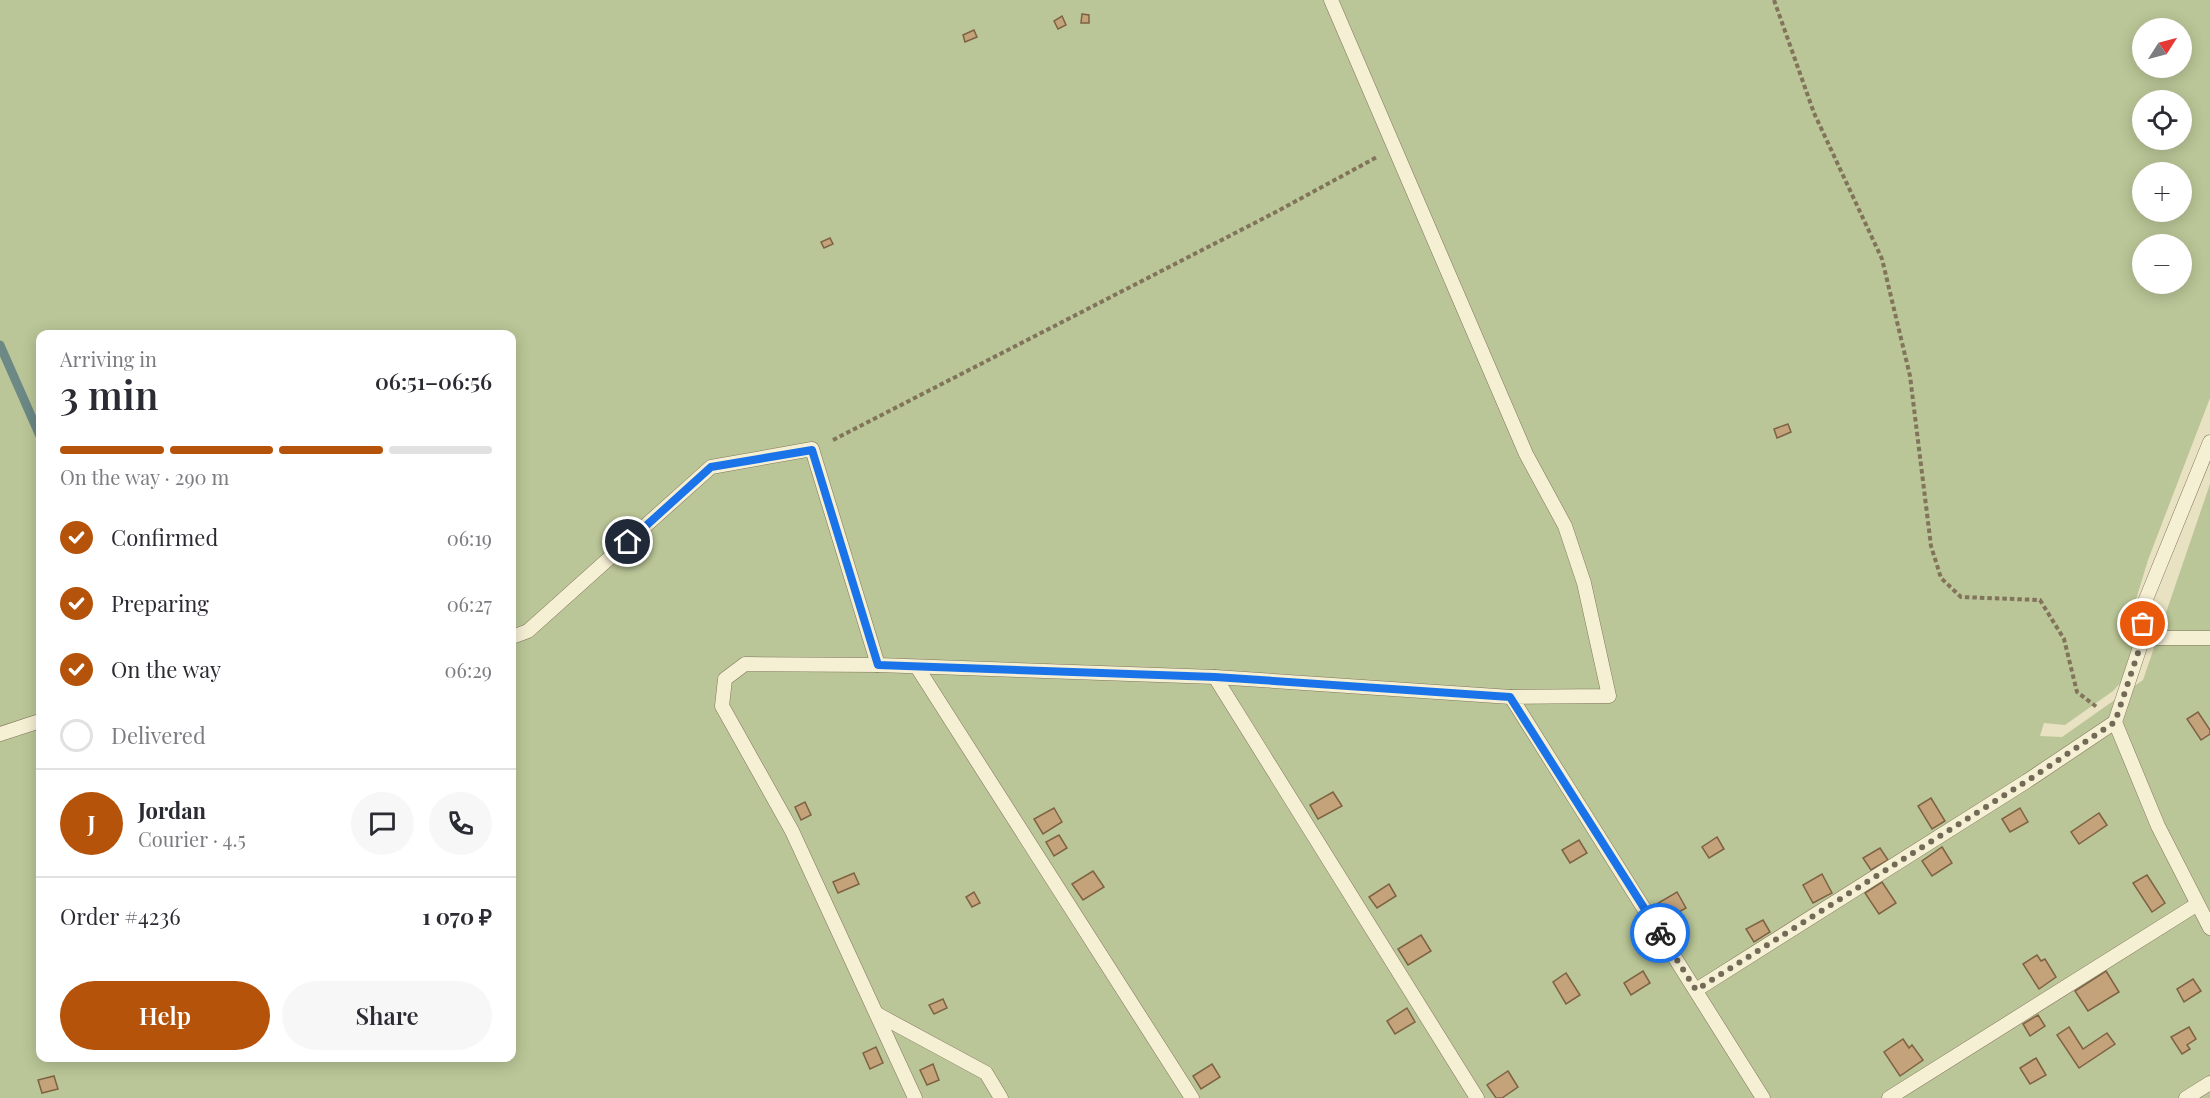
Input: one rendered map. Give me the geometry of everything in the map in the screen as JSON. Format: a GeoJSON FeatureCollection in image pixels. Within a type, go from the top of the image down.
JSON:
{"type":"FeatureCollection","features":[{"type":"Feature","properties":{"kind":"lane"},"geometry":{"type":"LineString","coordinates":[[915,1098],[792,831],[722,706],[726,679],[745,664],[878,665],[1215,677],[1510,697],[1609,696],[1584,583],[1565,526],[1526,454],[1331,0]]}},
{"type":"Feature","properties":{"kind":"lane"},"geometry":{"type":"LineString","coordinates":[[1696,990],[2027,781],[2115,722],[2143,638],[2142,609],[2205,464],[2210,442]]}},
{"type":"Feature","properties":{"kind":"lane"},"geometry":{"type":"LineString","coordinates":[[516,636],[528,631],[711,467],[812,450],[878,665]]}},
{"type":"Feature","properties":{"kind":"lane"},"geometry":{"type":"LineString","coordinates":[[2143,638],[2210,638]]}},
{"type":"Feature","properties":{"kind":"lane"},"geometry":{"type":"LineString","coordinates":[[917,667],[1192,1098]]}},
{"type":"Feature","properties":{"kind":"lane"},"geometry":{"type":"LineString","coordinates":[[1215,677],[1477,1098]]}},
{"type":"Feature","properties":{"kind":"lane"},"geometry":{"type":"LineString","coordinates":[[1510,697],[1763,1098]]}},
{"type":"Feature","properties":{"kind":"lane"},"geometry":{"type":"LineString","coordinates":[[0,734],[36,722]]}},
{"type":"Feature","properties":{"kind":"lane"},"geometry":{"type":"LineString","coordinates":[[2115,722],[2158,826],[2196,905],[2210,928]]}},
{"type":"Feature","properties":{"kind":"lane"},"geometry":{"type":"LineString","coordinates":[[1889,1098],[2196,905]]}},
{"type":"Feature","properties":{"kind":"lane"},"geometry":{"type":"LineString","coordinates":[[877,1014],[986,1073],[1001,1098]]}},
{"type":"Feature","properties":{"kind":"lane"},"geometry":{"type":"LineString","coordinates":[[2186,1098],[2210,1083]]}},
{"type":"Feature","properties":{"kind":"path"},"geometry":{"type":"LineString","coordinates":[[1774,0],[1814,113],[1882,259],[1910,376],[1931,546],[1941,578],[1961,597],[2040,600],[2064,639],[2077,692],[2115,722]]}},
{"type":"Feature","properties":{"kind":"path"},"geometry":{"type":"LineString","coordinates":[[812,450],[868,424],[1274,213],[1393,148]]}},
{"type":"Feature","properties":{"kind":"green space"},"geometry":{"type":"Polygon","coordinates":[[[0,0],[2210,0],[2210,398],[2148,560],[2134,606],[2135,647],[2126,677],[2113,691],[2065,725],[2044,723],[2040,736],[2062,737],[2143,680],[2210,484],[2210,1098],[0,1098],[0,0]]]}},
{"type":"Feature","properties":{"kind":"building"},"geometry":{"type":"Polygon","coordinates":[[[1082,14],[1089,15],[1089,23],[1081,23],[1082,14]]]}},
{"type":"Feature","properties":{"kind":"building"},"geometry":{"type":"Polygon","coordinates":[[[1062,16],[1066,25],[1058,29],[1054,21],[1062,16]]]}},
{"type":"Feature","properties":{"kind":"building"},"geometry":{"type":"Polygon","coordinates":[[[974,30],[977,37],[965,42],[963,35],[974,30]]]}},
{"type":"Feature","properties":{"kind":"building"},"geometry":{"type":"Polygon","coordinates":[[[830,238],[833,244],[824,248],[821,242],[830,238]]]}},
{"type":"Feature","properties":{"kind":"building"},"geometry":{"type":"Polygon","coordinates":[[[1788,424],[1791,432],[1777,438],[1774,429],[1788,424]]]}},
{"type":"Feature","properties":{"kind":"building"},"geometry":{"type":"Polygon","coordinates":[[[2198,712],[2210,730],[2210,734],[2201,740],[2187,719],[2198,712]]]}},
{"type":"Feature","properties":{"kind":"building"},"geometry":{"type":"Polygon","coordinates":[[[1333,792],[1342,806],[1318,819],[1310,805],[1333,792]]]}},
{"type":"Feature","properties":{"kind":"building"},"geometry":{"type":"Polygon","coordinates":[[[1931,798],[1945,821],[1932,829],[1918,806],[1931,798]]]}},
{"type":"Feature","properties":{"kind":"building"},"geometry":{"type":"Polygon","coordinates":[[[805,802],[811,815],[801,820],[795,807],[805,802]]]}},
{"type":"Feature","properties":{"kind":"building"},"geometry":{"type":"Polygon","coordinates":[[[1054,808],[1062,822],[1043,834],[1034,819],[1054,808]]]}},
{"type":"Feature","properties":{"kind":"building"},"geometry":{"type":"Polygon","coordinates":[[[2020,808],[2028,822],[2010,832],[2002,819],[2020,808]]]}},
{"type":"Feature","properties":{"kind":"building"},"geometry":{"type":"Polygon","coordinates":[[[2099,813],[2107,825],[2079,844],[2071,832],[2099,813]]]}},
{"type":"Feature","properties":{"kind":"building"},"geometry":{"type":"Polygon","coordinates":[[[1059,835],[1067,848],[1054,856],[1046,842],[1059,835]]]}},
{"type":"Feature","properties":{"kind":"building"},"geometry":{"type":"Polygon","coordinates":[[[1717,837],[1724,849],[1709,858],[1702,847],[1717,837]]]}},
{"type":"Feature","properties":{"kind":"building"},"geometry":{"type":"Polygon","coordinates":[[[1579,840],[1587,853],[1570,863],[1562,850],[1579,840]]]}},
{"type":"Feature","properties":{"kind":"building"},"geometry":{"type":"Polygon","coordinates":[[[1942,847],[1952,863],[1932,876],[1922,861],[1942,847]]]}},
{"type":"Feature","properties":{"kind":"building"},"geometry":{"type":"Polygon","coordinates":[[[1880,848],[1888,860],[1871,870],[1863,858],[1880,848]]]}},
{"type":"Feature","properties":{"kind":"building"},"geometry":{"type":"Polygon","coordinates":[[[1093,871],[1104,887],[1083,900],[1072,884],[1093,871]]]}},
{"type":"Feature","properties":{"kind":"building"},"geometry":{"type":"Polygon","coordinates":[[[854,873],[859,884],[838,893],[833,882],[854,873]]]}},
{"type":"Feature","properties":{"kind":"building"},"geometry":{"type":"Polygon","coordinates":[[[1822,874],[1832,893],[1813,903],[1803,885],[1822,874]]]}},
{"type":"Feature","properties":{"kind":"building"},"geometry":{"type":"Polygon","coordinates":[[[2147,875],[2165,903],[2152,912],[2133,883],[2147,875]]]}},
{"type":"Feature","properties":{"kind":"building"},"geometry":{"type":"Polygon","coordinates":[[[1882,882],[1896,903],[1879,914],[1865,893],[1882,882]]]}},
{"type":"Feature","properties":{"kind":"building"},"geometry":{"type":"Polygon","coordinates":[[[1389,884],[1396,896],[1377,908],[1369,897],[1389,884]]]}},
{"type":"Feature","properties":{"kind":"building"},"geometry":{"type":"Polygon","coordinates":[[[974,892],[980,903],[972,907],[966,897],[974,892]]]}},
{"type":"Feature","properties":{"kind":"building"},"geometry":{"type":"Polygon","coordinates":[[[1677,892],[1686,908],[1665,920],[1655,905],[1677,892]]]}},
{"type":"Feature","properties":{"kind":"building"},"geometry":{"type":"Polygon","coordinates":[[[1763,920],[1770,932],[1754,942],[1746,929],[1763,920]]]}},
{"type":"Feature","properties":{"kind":"building"},"geometry":{"type":"Polygon","coordinates":[[[1421,935],[1431,951],[1408,965],[1398,949],[1421,935]]]}},
{"type":"Feature","properties":{"kind":"building"},"geometry":{"type":"Polygon","coordinates":[[[2037,955],[2041,961],[2045,959],[2056,977],[2039,989],[2023,964],[2037,955]]]}},
{"type":"Feature","properties":{"kind":"building"},"geometry":{"type":"Polygon","coordinates":[[[1643,971],[1650,983],[1631,995],[1624,983],[1643,971]]]}},
{"type":"Feature","properties":{"kind":"building"},"geometry":{"type":"Polygon","coordinates":[[[2106,971],[2119,992],[2088,1011],[2075,991],[2106,971]]]}},
{"type":"Feature","properties":{"kind":"building"},"geometry":{"type":"Polygon","coordinates":[[[1566,973],[1580,995],[1566,1004],[1553,982],[1566,973]]]}},
{"type":"Feature","properties":{"kind":"building"},"geometry":{"type":"Polygon","coordinates":[[[2193,979],[2201,991],[2184,1002],[2177,989],[2193,979]]]}},
{"type":"Feature","properties":{"kind":"building"},"geometry":{"type":"Polygon","coordinates":[[[943,999],[947,1008],[934,1014],[929,1005],[943,999]]]}},
{"type":"Feature","properties":{"kind":"building"},"geometry":{"type":"Polygon","coordinates":[[[1407,1008],[1415,1022],[1395,1034],[1387,1021],[1407,1008]]]}},
{"type":"Feature","properties":{"kind":"building"},"geometry":{"type":"Polygon","coordinates":[[[2038,1015],[2045,1026],[2030,1036],[2023,1024],[2038,1015]]]}},
{"type":"Feature","properties":{"kind":"building"},"geometry":{"type":"Polygon","coordinates":[[[2069,1027],[2083,1049],[2107,1033],[2115,1044],[2079,1068],[2057,1035],[2069,1027]]]}},
{"type":"Feature","properties":{"kind":"building"},"geometry":{"type":"Polygon","coordinates":[[[2189,1027],[2196,1039],[2187,1045],[2190,1049],[2182,1054],[2171,1037],[2189,1027]]]}},
{"type":"Feature","properties":{"kind":"building"},"geometry":{"type":"Polygon","coordinates":[[[1903,1039],[1909,1048],[1912,1045],[1923,1060],[1900,1076],[1884,1052],[1903,1039]]]}},
{"type":"Feature","properties":{"kind":"building"},"geometry":{"type":"Polygon","coordinates":[[[876,1047],[883,1063],[870,1069],[863,1053],[876,1047]]]}},
{"type":"Feature","properties":{"kind":"building"},"geometry":{"type":"Polygon","coordinates":[[[2036,1058],[2046,1075],[2030,1084],[2020,1068],[2036,1058]]]}},
{"type":"Feature","properties":{"kind":"building"},"geometry":{"type":"Polygon","coordinates":[[[933,1064],[939,1080],[927,1085],[920,1070],[933,1064]]]}},
{"type":"Feature","properties":{"kind":"building"},"geometry":{"type":"Polygon","coordinates":[[[1212,1064],[1220,1077],[1201,1089],[1193,1076],[1212,1064]]]}},
{"type":"Feature","properties":{"kind":"building"},"geometry":{"type":"Polygon","coordinates":[[[1508,1071],[1518,1087],[1502,1098],[1496,1098],[1487,1085],[1508,1071]]]}},
{"type":"Feature","properties":{"kind":"building"},"geometry":{"type":"Polygon","coordinates":[[[54,1076],[58,1089],[42,1093],[38,1080],[54,1076]]]}},
{"type":"Feature","properties":{"kind":"waterway"},"geometry":{"type":"LineString","coordinates":[[0,345],[36,427]]}},
{"type":"Feature","properties":{"kind":"way so far"},"geometry":{"type":"LineString","coordinates":[[1660,933],[1696,990],[2027,781],[2115,722],[2143,638],[2143,624]]}},
{"type":"Feature","properties":{"kind":"route"},"geometry":{"type":"LineString","coordinates":[[628,542],[711,467],[812,450],[878,665],[1215,677],[1510,697],[1660,933]]}}]}
